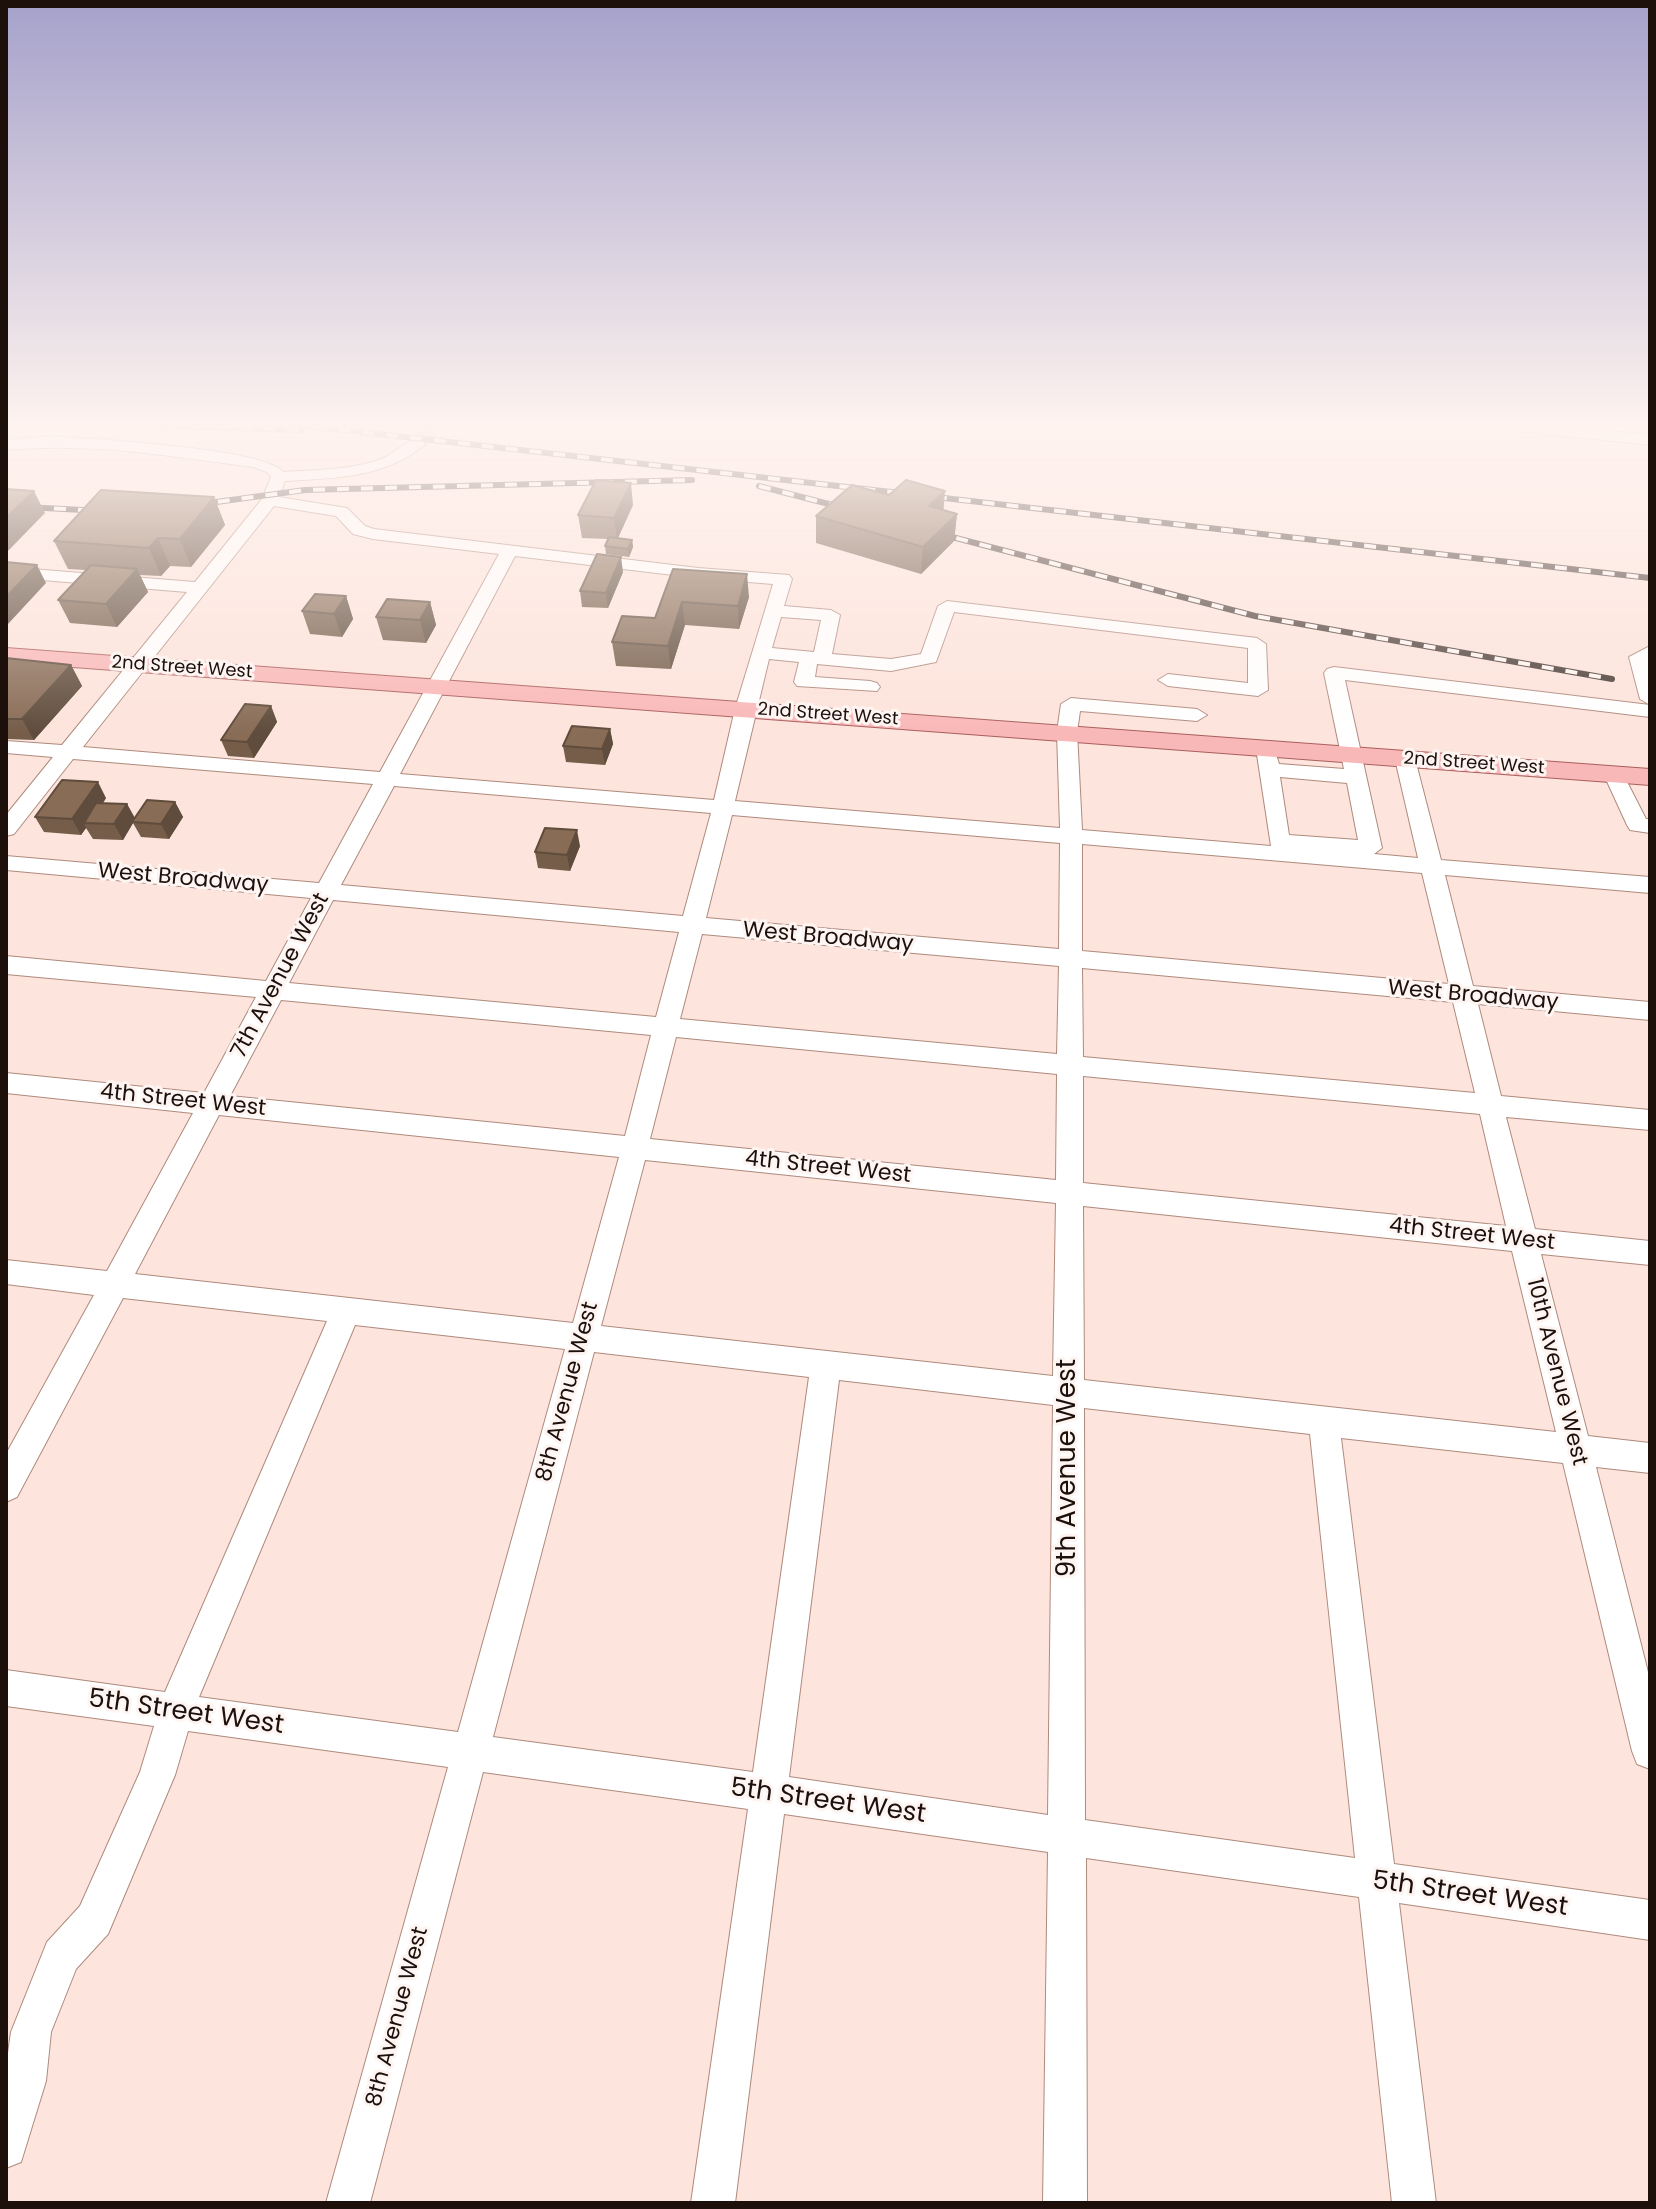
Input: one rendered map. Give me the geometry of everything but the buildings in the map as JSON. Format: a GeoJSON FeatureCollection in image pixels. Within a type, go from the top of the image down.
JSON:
{"type":"FeatureCollection","features":[{"type":"Feature","properties":{"kind":"main road","name":"2nd Street West"},"geometry":{"type":"LineString","coordinates":[[6,655],[1067,732],[1268,759],[1356,766],[1405,759],[1650,777]]}},
{"type":"Feature","properties":{"kind":"street"},"geometry":{"type":"LineString","coordinates":[[6,829],[248,527]]}},
{"type":"Feature","properties":{"kind":"street"},"geometry":{"type":"LineString","coordinates":[[356,527],[373,534],[510,550]]}},
{"type":"Feature","properties":{"kind":"street","name":"8th Avenue West"},"geometry":{"type":"LineString","coordinates":[[348,2203],[635,1147],[723,807],[745,709],[783,579],[698,573],[510,550]]}},
{"type":"Feature","properties":{"kind":"street","name":"7th Avenue West"},"geometry":{"type":"LineString","coordinates":[[6,1486],[510,550]]}},
{"type":"Feature","properties":{"kind":"street"},"geometry":{"type":"LineString","coordinates":[[6,572],[200,588]]}},
{"type":"Feature","properties":{"kind":"street"},"geometry":{"type":"LineString","coordinates":[[836,596],[816,658],[804,682],[870,687]]}},
{"type":"Feature","properties":{"kind":"street"},"geometry":{"type":"LineString","coordinates":[[761,653],[891,665],[929,658],[947,606],[1257,644],[1258,690],[1168,680]]}},
{"type":"Feature","properties":{"kind":"street"},"geometry":{"type":"LineString","coordinates":[[773,611],[831,615]]}},
{"type":"Feature","properties":{"kind":"street"},"geometry":{"type":"LineString","coordinates":[[1650,652],[1638,657],[1650,699]]}},
{"type":"Feature","properties":{"kind":"street"},"geometry":{"type":"LineString","coordinates":[[1268,759],[1279,841],[1371,848],[1334,673],[1650,711]]}},
{"type":"Feature","properties":{"kind":"street"},"geometry":{"type":"LineString","coordinates":[[1067,732],[1071,704],[1197,715]]}},
{"type":"Feature","properties":{"kind":"street","name":"9th Avenue West"},"geometry":{"type":"LineString","coordinates":[[1065,2203],[1071,836],[1067,732]]}},
{"type":"Feature","properties":{"kind":"street"},"geometry":{"type":"LineString","coordinates":[[6,747],[1650,885]]}},
{"type":"Feature","properties":{"kind":"street","name":"10th Avenue West"},"geometry":{"type":"LineString","coordinates":[[1405,759],[1650,1751]]}},
{"type":"Feature","properties":{"kind":"street"},"geometry":{"type":"LineString","coordinates":[[1614,775],[1638,825],[1650,826]]}},
{"type":"Feature","properties":{"kind":"street","name":"West Broadway"},"geometry":{"type":"LineString","coordinates":[[6,863],[1650,1011]]}},
{"type":"Feature","properties":{"kind":"street"},"geometry":{"type":"LineString","coordinates":[[6,965],[666,1030],[1650,1120]]}},
{"type":"Feature","properties":{"kind":"street","name":"4th Street West"},"geometry":{"type":"LineString","coordinates":[[6,1083],[1650,1253]]}},
{"type":"Feature","properties":{"kind":"street"},"geometry":{"type":"LineString","coordinates":[[6,1272],[1650,1458]]}},
{"type":"Feature","properties":{"kind":"street"},"geometry":{"type":"LineString","coordinates":[[6,2147],[25,2081],[31,2032],[61,1956],[94,1920],[157,1775],[192,1666],[346,1311]]}},
{"type":"Feature","properties":{"kind":"street"},"geometry":{"type":"LineString","coordinates":[[713,2203],[826,1365]]}},
{"type":"Feature","properties":{"kind":"street"},"geometry":{"type":"LineString","coordinates":[[1324,1422],[1414,2203]]}},
{"type":"Feature","properties":{"kind":"street","name":"5th Street West"},"geometry":{"type":"LineString","coordinates":[[6,1688],[768,1793],[1650,1920]]}},
{"type":"Feature","properties":{"kind":"railway"},"geometry":{"type":"LineString","coordinates":[[1201,527],[1650,578]]}},
{"type":"Feature","properties":{"kind":"railway"},"geometry":{"type":"LineString","coordinates":[[933,532],[1255,616],[1612,679]]}}]}
